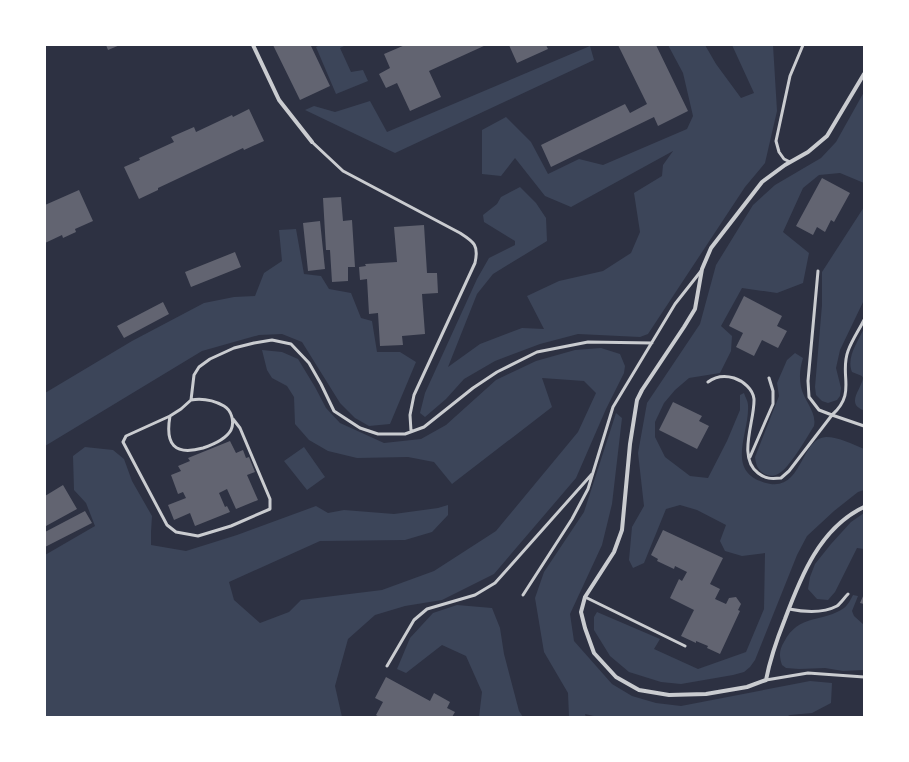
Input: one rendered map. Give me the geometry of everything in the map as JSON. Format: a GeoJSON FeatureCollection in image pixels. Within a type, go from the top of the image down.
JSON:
{"type":"FeatureCollection","features":[{"type":"Feature","properties":{"kind":"street"},"geometry":{"type":"LineString","coordinates":[[253,45],[279,100],[312,142]]}},
{"type":"Feature","properties":{"kind":"street"},"geometry":{"type":"LineString","coordinates":[[864,74],[827,136],[808,152],[790,162],[762,182],[712,248],[702,270],[695,309],[642,390],[638,400],[630,444],[622,530],[614,552],[585,597],[581,612],[594,653],[616,677],[639,690],[669,695],[706,694],[747,686],[766,680],[769,661],[800,580],[817,549],[830,532],[843,520],[864,507]]}},
{"type":"Feature","properties":{"kind":"lane"},"geometry":{"type":"LineString","coordinates":[[790,162],[784,159],[779,152],[776,141],[790,76],[803,45]]}},
{"type":"Feature","properties":{"kind":"lane"},"geometry":{"type":"LineString","coordinates":[[312,142],[343,171],[460,233],[474,242],[477,251],[475,263],[414,396],[410,414],[411,431]]}},
{"type":"Feature","properties":{"kind":"lane"},"geometry":{"type":"LineString","coordinates":[[523,594],[572,519],[588,489],[613,407],[675,304],[702,270]]}},
{"type":"Feature","properties":{"kind":"lane"},"geometry":{"type":"LineString","coordinates":[[818,271],[808,382],[809,397],[819,410],[864,426]]}},
{"type":"Feature","properties":{"kind":"lane"},"geometry":{"type":"LineString","coordinates":[[708,382],[715,377],[727,376],[740,380],[749,388],[754,398],[747,447],[750,458],[754,469],[765,478],[781,478],[789,471],[845,400],[847,380],[845,365],[848,351],[864,320]]}},
{"type":"Feature","properties":{"kind":"lane"},"geometry":{"type":"LineString","coordinates":[[191,400],[194,375],[198,367],[210,359],[234,348],[272,340],[291,344],[309,363],[334,411],[360,428],[378,434],[404,434],[424,427],[473,388],[497,372],[537,352],[588,342],[652,343]]}},
{"type":"Feature","properties":{"kind":"lane"},"geometry":{"type":"LineString","coordinates":[[750,458],[773,404],[773,391],[769,378]]}},
{"type":"Feature","properties":{"kind":"lane"},"geometry":{"type":"LineString","coordinates":[[202,398],[215,401],[228,408],[233,419],[240,428],[270,499],[270,509],[231,526],[198,536],[176,532],[167,525],[123,442],[126,436],[170,416],[191,400],[202,398]]}},
{"type":"Feature","properties":{"kind":"lane"},"geometry":{"type":"LineString","coordinates":[[170,416],[168,435],[180,451],[192,451],[222,439],[231,430],[233,419]]}},
{"type":"Feature","properties":{"kind":"lane"},"geometry":{"type":"LineString","coordinates":[[387,666],[414,620],[427,610],[475,596],[495,583],[593,473]]}},
{"type":"Feature","properties":{"kind":"lane"},"geometry":{"type":"LineString","coordinates":[[789,610],[810,612],[827,610],[838,606],[848,594]]}},
{"type":"Feature","properties":{"kind":"lane"},"geometry":{"type":"LineString","coordinates":[[585,597],[685,646]]}},
{"type":"Feature","properties":{"kind":"lane"},"geometry":{"type":"LineString","coordinates":[[766,680],[808,673],[864,677]]}},
{"type":"Feature","properties":{"kind":"shaded area"},"geometry":{"type":"Polygon","coordinates":[[[320,45],[346,45],[340,48],[351,72],[363,70],[368,81],[336,94],[316,47],[320,45]]]}},
{"type":"Feature","properties":{"kind":"shaded area"},"geometry":{"type":"Polygon","coordinates":[[[668,45],[705,45],[716,64],[741,98],[754,93],[732,45],[773,45],[777,111],[765,163],[745,187],[648,334],[640,337],[578,334],[540,344],[495,361],[464,379],[446,399],[425,417],[420,413],[425,393],[477,279],[489,258],[515,245],[515,241],[484,222],[483,215],[497,204],[501,197],[520,187],[536,203],[546,218],[547,241],[493,274],[477,294],[448,367],[480,344],[522,328],[544,329],[527,296],[559,281],[603,271],[631,253],[640,232],[634,193],[662,176],[663,165],[673,151],[571,207],[545,196],[515,158],[501,176],[482,174],[482,130],[506,117],[531,142],[548,174],[579,159],[603,165],[687,129],[693,116],[683,73],[668,45]]]}},
{"type":"Feature","properties":{"kind":"shaded area"},"geometry":{"type":"Polygon","coordinates":[[[590,46],[594,60],[395,153],[305,110],[314,106],[335,112],[370,101],[387,132],[590,46]]]}},
{"type":"Feature","properties":{"kind":"shaded area"},"geometry":{"type":"Polygon","coordinates":[[[864,92],[864,183],[840,173],[819,175],[803,188],[783,232],[809,253],[803,283],[777,293],[742,288],[721,326],[732,336],[731,351],[720,373],[689,378],[675,390],[664,403],[655,422],[655,437],[665,457],[690,476],[708,478],[727,441],[740,410],[740,395],[744,393],[748,402],[748,416],[742,450],[742,461],[746,470],[753,478],[766,483],[778,484],[787,480],[794,473],[811,446],[817,440],[831,437],[864,449],[864,490],[858,492],[834,511],[807,536],[797,555],[755,660],[744,672],[681,684],[661,682],[629,672],[610,656],[594,630],[594,617],[597,612],[660,639],[654,649],[698,669],[746,652],[764,609],[765,553],[742,556],[725,551],[720,541],[726,525],[697,510],[680,505],[666,509],[644,563],[633,568],[629,560],[632,527],[644,506],[638,453],[647,403],[700,324],[716,265],[753,205],[775,185],[821,158],[836,142],[864,92]]]}},
{"type":"Feature","properties":{"kind":"shaded area"},"geometry":{"type":"Polygon","coordinates":[[[864,207],[864,300],[840,350],[836,368],[841,388],[840,396],[837,400],[828,403],[822,401],[816,395],[815,387],[822,305],[822,272],[864,207]]]}},
{"type":"Feature","properties":{"kind":"shaded area"},"geometry":{"type":"Polygon","coordinates":[[[296,229],[304,274],[321,276],[329,289],[351,293],[361,318],[372,321],[377,352],[400,352],[416,362],[390,424],[369,426],[355,418],[340,403],[302,342],[282,334],[259,335],[202,351],[45,446],[45,393],[132,341],[204,303],[234,297],[255,296],[264,273],[282,261],[279,230],[296,229]]]}},
{"type":"Feature","properties":{"kind":"shaded area"},"geometry":{"type":"Polygon","coordinates":[[[864,328],[863,410],[858,407],[855,400],[863,378],[862,376],[852,372],[850,361],[864,328]]]}},
{"type":"Feature","properties":{"kind":"shaded area"},"geometry":{"type":"Polygon","coordinates":[[[601,348],[620,354],[625,366],[624,373],[606,409],[576,478],[494,574],[442,600],[405,606],[375,615],[348,639],[335,686],[342,717],[45,717],[45,555],[95,526],[86,503],[74,490],[73,456],[85,447],[113,450],[124,459],[132,481],[152,516],[151,545],[186,551],[237,535],[316,506],[328,513],[344,510],[394,514],[438,508],[448,505],[448,515],[432,532],[405,540],[320,541],[229,582],[234,600],[260,623],[289,612],[301,600],[382,590],[434,571],[496,531],[578,432],[596,393],[584,381],[542,378],[552,407],[452,484],[434,462],[408,457],[357,458],[328,451],[309,440],[295,424],[294,397],[287,386],[272,378],[267,370],[262,350],[282,352],[298,359],[326,408],[340,423],[384,443],[421,439],[446,425],[496,380],[536,361],[575,350],[601,348]]]}},
{"type":"Feature","properties":{"kind":"shaded area"},"geometry":{"type":"Polygon","coordinates":[[[795,353],[803,358],[800,372],[801,387],[814,416],[814,426],[798,452],[787,466],[774,476],[763,473],[759,470],[755,457],[779,396],[777,383],[787,360],[795,353]]]}},
{"type":"Feature","properties":{"kind":"shaded area"},"geometry":{"type":"Polygon","coordinates":[[[616,413],[622,418],[612,504],[602,545],[570,614],[574,641],[612,684],[632,696],[656,703],[681,706],[810,681],[832,683],[831,703],[812,713],[790,715],[786,717],[598,717],[585,714],[586,717],[569,717],[568,693],[544,652],[535,598],[544,572],[584,512],[616,413]]]}},
{"type":"Feature","properties":{"kind":"shaded area"},"geometry":{"type":"Polygon","coordinates":[[[304,447],[325,477],[307,490],[284,461],[304,447]]]}},
{"type":"Feature","properties":{"kind":"shaded area"},"geometry":{"type":"Polygon","coordinates":[[[864,513],[864,549],[857,548],[835,592],[828,600],[817,599],[808,589],[810,577],[815,564],[851,522],[864,513]]]}},
{"type":"Feature","properties":{"kind":"shaded area"},"geometry":{"type":"Polygon","coordinates":[[[853,595],[858,596],[852,611],[854,616],[864,625],[864,670],[843,671],[825,668],[799,669],[786,668],[782,665],[780,650],[790,633],[804,622],[836,613],[848,604],[853,595]]]}},
{"type":"Feature","properties":{"kind":"shaded area"},"geometry":{"type":"Polygon","coordinates":[[[457,605],[492,608],[500,628],[504,654],[519,711],[523,717],[479,717],[482,692],[466,656],[442,645],[406,673],[397,669],[410,638],[433,613],[457,605]]]}},
{"type":"Feature","properties":{"kind":"building"},"geometry":{"type":"Polygon","coordinates":[[[106,45],[120,45],[108,50],[106,45]]]}},
{"type":"Feature","properties":{"kind":"building"},"geometry":{"type":"Polygon","coordinates":[[[273,45],[314,45],[311,46],[330,86],[300,100],[273,45]]]}},
{"type":"Feature","properties":{"kind":"building"},"geometry":{"type":"Polygon","coordinates":[[[405,45],[486,45],[429,71],[441,97],[410,111],[397,83],[386,88],[379,74],[390,68],[384,54],[405,45]]]}},
{"type":"Feature","properties":{"kind":"building"},"geometry":{"type":"Polygon","coordinates":[[[509,45],[546,45],[548,49],[517,63],[509,45]]]}},
{"type":"Feature","properties":{"kind":"building"},"geometry":{"type":"Polygon","coordinates":[[[618,45],[656,45],[688,111],[658,126],[654,117],[551,167],[541,145],[625,104],[630,113],[647,104],[618,45]]]}},
{"type":"Feature","properties":{"kind":"building"},"geometry":{"type":"Polygon","coordinates":[[[249,109],[264,141],[244,150],[243,148],[158,188],[158,190],[139,199],[124,167],[140,160],[139,158],[174,142],[171,137],[194,127],[196,132],[232,115],[233,117],[249,109]]]}},
{"type":"Feature","properties":{"kind":"building"},"geometry":{"type":"Polygon","coordinates":[[[822,178],[850,193],[834,222],[831,220],[825,232],[817,227],[813,235],[796,226],[822,178]]]}},
{"type":"Feature","properties":{"kind":"building"},"geometry":{"type":"Polygon","coordinates":[[[79,190],[93,221],[75,229],[76,232],[63,238],[62,235],[45,243],[45,205],[79,190]]]}},
{"type":"Feature","properties":{"kind":"building"},"geometry":{"type":"Polygon","coordinates":[[[341,197],[343,221],[352,220],[355,267],[348,267],[348,281],[332,282],[330,250],[326,250],[323,198],[341,197]]]}},
{"type":"Feature","properties":{"kind":"building"},"geometry":{"type":"Polygon","coordinates":[[[320,221],[325,269],[308,271],[303,223],[320,221]]]}},
{"type":"Feature","properties":{"kind":"building"},"geometry":{"type":"Polygon","coordinates":[[[424,225],[427,273],[437,273],[438,293],[422,294],[425,334],[402,336],[403,345],[380,346],[378,313],[369,314],[367,279],[360,280],[359,267],[366,266],[365,264],[397,262],[394,227],[424,225]]]}},
{"type":"Feature","properties":{"kind":"building"},"geometry":{"type":"Polygon","coordinates":[[[235,252],[241,267],[191,287],[185,272],[235,252]]]}},
{"type":"Feature","properties":{"kind":"building"},"geometry":{"type":"Polygon","coordinates":[[[744,296],[782,316],[777,326],[787,331],[778,348],[762,340],[754,356],[736,347],[743,333],[729,326],[744,296]]]}},
{"type":"Feature","properties":{"kind":"building"},"geometry":{"type":"Polygon","coordinates":[[[163,302],[169,314],[124,338],[117,326],[163,302]]]}},
{"type":"Feature","properties":{"kind":"building"},"geometry":{"type":"Polygon","coordinates":[[[673,402],[702,416],[699,421],[709,426],[697,449],[659,430],[673,402]]]}},
{"type":"Feature","properties":{"kind":"building"},"geometry":{"type":"Polygon","coordinates":[[[230,441],[236,453],[243,450],[246,458],[249,457],[255,472],[247,475],[258,500],[236,509],[227,489],[219,493],[225,507],[227,506],[230,512],[195,526],[190,513],[174,520],[168,505],[186,498],[183,492],[178,494],[171,475],[181,471],[178,466],[190,461],[188,458],[230,441]]]}},
{"type":"Feature","properties":{"kind":"building"},"geometry":{"type":"Polygon","coordinates":[[[63,485],[77,509],[46,526],[45,496],[63,485]]]}},
{"type":"Feature","properties":{"kind":"building"},"geometry":{"type":"Polygon","coordinates":[[[85,511],[92,523],[45,547],[45,532],[85,511]]]}},
{"type":"Feature","properties":{"kind":"building"},"geometry":{"type":"Polygon","coordinates":[[[663,530],[723,558],[710,584],[720,589],[715,599],[726,604],[729,598],[736,597],[741,604],[738,610],[740,611],[720,654],[707,648],[708,646],[696,641],[696,643],[681,636],[694,610],[670,598],[679,579],[682,581],[687,572],[675,566],[674,569],[657,561],[658,559],[651,555],[663,530]]]}},
{"type":"Feature","properties":{"kind":"building"},"geometry":{"type":"Polygon","coordinates":[[[864,594],[864,604],[860,603],[864,594]]]}},
{"type":"Feature","properties":{"kind":"building"},"geometry":{"type":"Polygon","coordinates":[[[386,677],[430,701],[434,693],[450,702],[447,708],[455,712],[452,717],[379,717],[376,715],[383,702],[375,698],[386,677]]]}}]}
